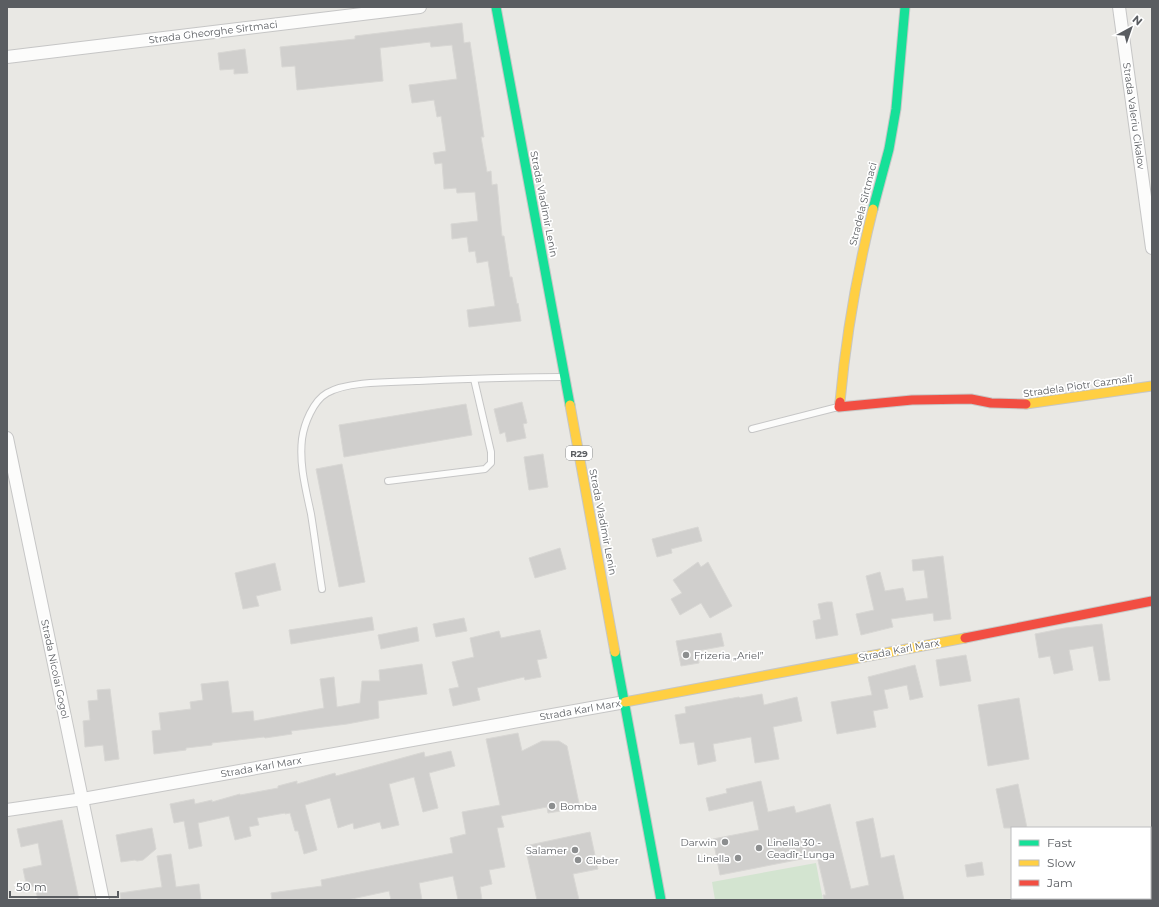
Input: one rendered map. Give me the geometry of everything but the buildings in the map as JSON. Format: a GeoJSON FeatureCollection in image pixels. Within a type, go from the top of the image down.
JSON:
{"type":"FeatureCollection","features":[{"type":"Feature","properties":{"kind":"street","name":"Strada Gheorghe Sîrtmaci"},"geometry":{"type":"LineString","coordinates":[[7,57],[420,7]]}},
{"type":"Feature","properties":{"kind":"street","name":"Strada Vladimir Lenin"},"geometry":{"type":"LineString","coordinates":[[496,7],[662,900]]}},
{"type":"Feature","properties":{"kind":"street","name":"Stradela Sîrtmaci"},"geometry":{"type":"LineString","coordinates":[[839,407],[844,354],[861,256],[889,149],[896,109],[905,7]]}},
{"type":"Feature","properties":{"kind":"street","name":"Strada Valeriu Cikalov"},"geometry":{"type":"LineString","coordinates":[[1118,7],[1152,248]]}},
{"type":"Feature","properties":{"kind":"street","name":"Stradela Piotr Cazmalî"},"geometry":{"type":"LineString","coordinates":[[839,407],[912,400],[971,399],[991,403],[1022,405],[1152,386]]}},
{"type":"Feature","properties":{"kind":"street","name":"Strada Nicolai Gogol"},"geometry":{"type":"LineString","coordinates":[[7,438],[103,900]]}},
{"type":"Feature","properties":{"kind":"street","name":"Strada Karl Marx"},"geometry":{"type":"LineString","coordinates":[[7,810],[83,799],[625,702],[1152,601]]}},
{"type":"Feature","properties":{"kind":"lane"},"geometry":{"type":"LineString","coordinates":[[322,589],[302,467],[302,440],[306,423],[312,409],[326,393],[344,386],[392,382],[474,378],[565,377]]}},
{"type":"Feature","properties":{"kind":"lane"},"geometry":{"type":"LineString","coordinates":[[388,481],[485,469],[491,464],[491,452],[474,378]]}},
{"type":"Feature","properties":{"kind":"lane"},"geometry":{"type":"LineString","coordinates":[[752,429],[839,407]]}},
{"type":"Feature","properties":{"kind":"green space"},"geometry":{"type":"Polygon","coordinates":[[[816,863],[823,900],[715,900],[712,882],[816,863]]]}},
{"type":"Feature","properties":{"kind":"traffic: fast"},"geometry":{"type":"LineString","coordinates":[[496,7],[570,405]]}},
{"type":"Feature","properties":{"kind":"traffic: fast"},"geometry":{"type":"LineString","coordinates":[[873,209],[889,149],[896,109],[905,7]]}},
{"type":"Feature","properties":{"kind":"traffic: fast"},"geometry":{"type":"LineString","coordinates":[[615,652],[661,900]]}},
{"type":"Feature","properties":{"kind":"traffic: slow"},"geometry":{"type":"LineString","coordinates":[[840,402],[845,353],[853,304],[873,209]]}},
{"type":"Feature","properties":{"kind":"traffic: slow"},"geometry":{"type":"LineString","coordinates":[[1026,404],[1152,386]]}},
{"type":"Feature","properties":{"kind":"traffic: slow"},"geometry":{"type":"LineString","coordinates":[[570,405],[615,652]]}},
{"type":"Feature","properties":{"kind":"traffic: slow"},"geometry":{"type":"LineString","coordinates":[[625,702],[965,638]]}},
{"type":"Feature","properties":{"kind":"traffic: jam"},"geometry":{"type":"LineString","coordinates":[[840,402],[839,407],[912,400],[971,399],[991,403],[1026,404]]}},
{"type":"Feature","properties":{"kind":"traffic: jam"},"geometry":{"type":"LineString","coordinates":[[965,638],[1152,601]]}},
{"type":"Feature","properties":{"kind":"place","name":"Frizeria „Ariel”"},"geometry":{"type":"Point","coordinates":[686,655]}},
{"type":"Feature","properties":{"kind":"place","name":"Bomba"},"geometry":{"type":"Point","coordinates":[552,806]}},
{"type":"Feature","properties":{"kind":"place","name":"Darwin"},"geometry":{"type":"Point","coordinates":[725,842]}},
{"type":"Feature","properties":{"kind":"place","name":"Linella 30 - Ceadîr-Lunga"},"geometry":{"type":"Point","coordinates":[759,848]}},
{"type":"Feature","properties":{"kind":"place","name":"Salamer"},"geometry":{"type":"Point","coordinates":[575,850]}},
{"type":"Feature","properties":{"kind":"place","name":"Linella"},"geometry":{"type":"Point","coordinates":[738,858]}},
{"type":"Feature","properties":{"kind":"place","name":"Cleber"},"geometry":{"type":"Point","coordinates":[578,860]}}]}
